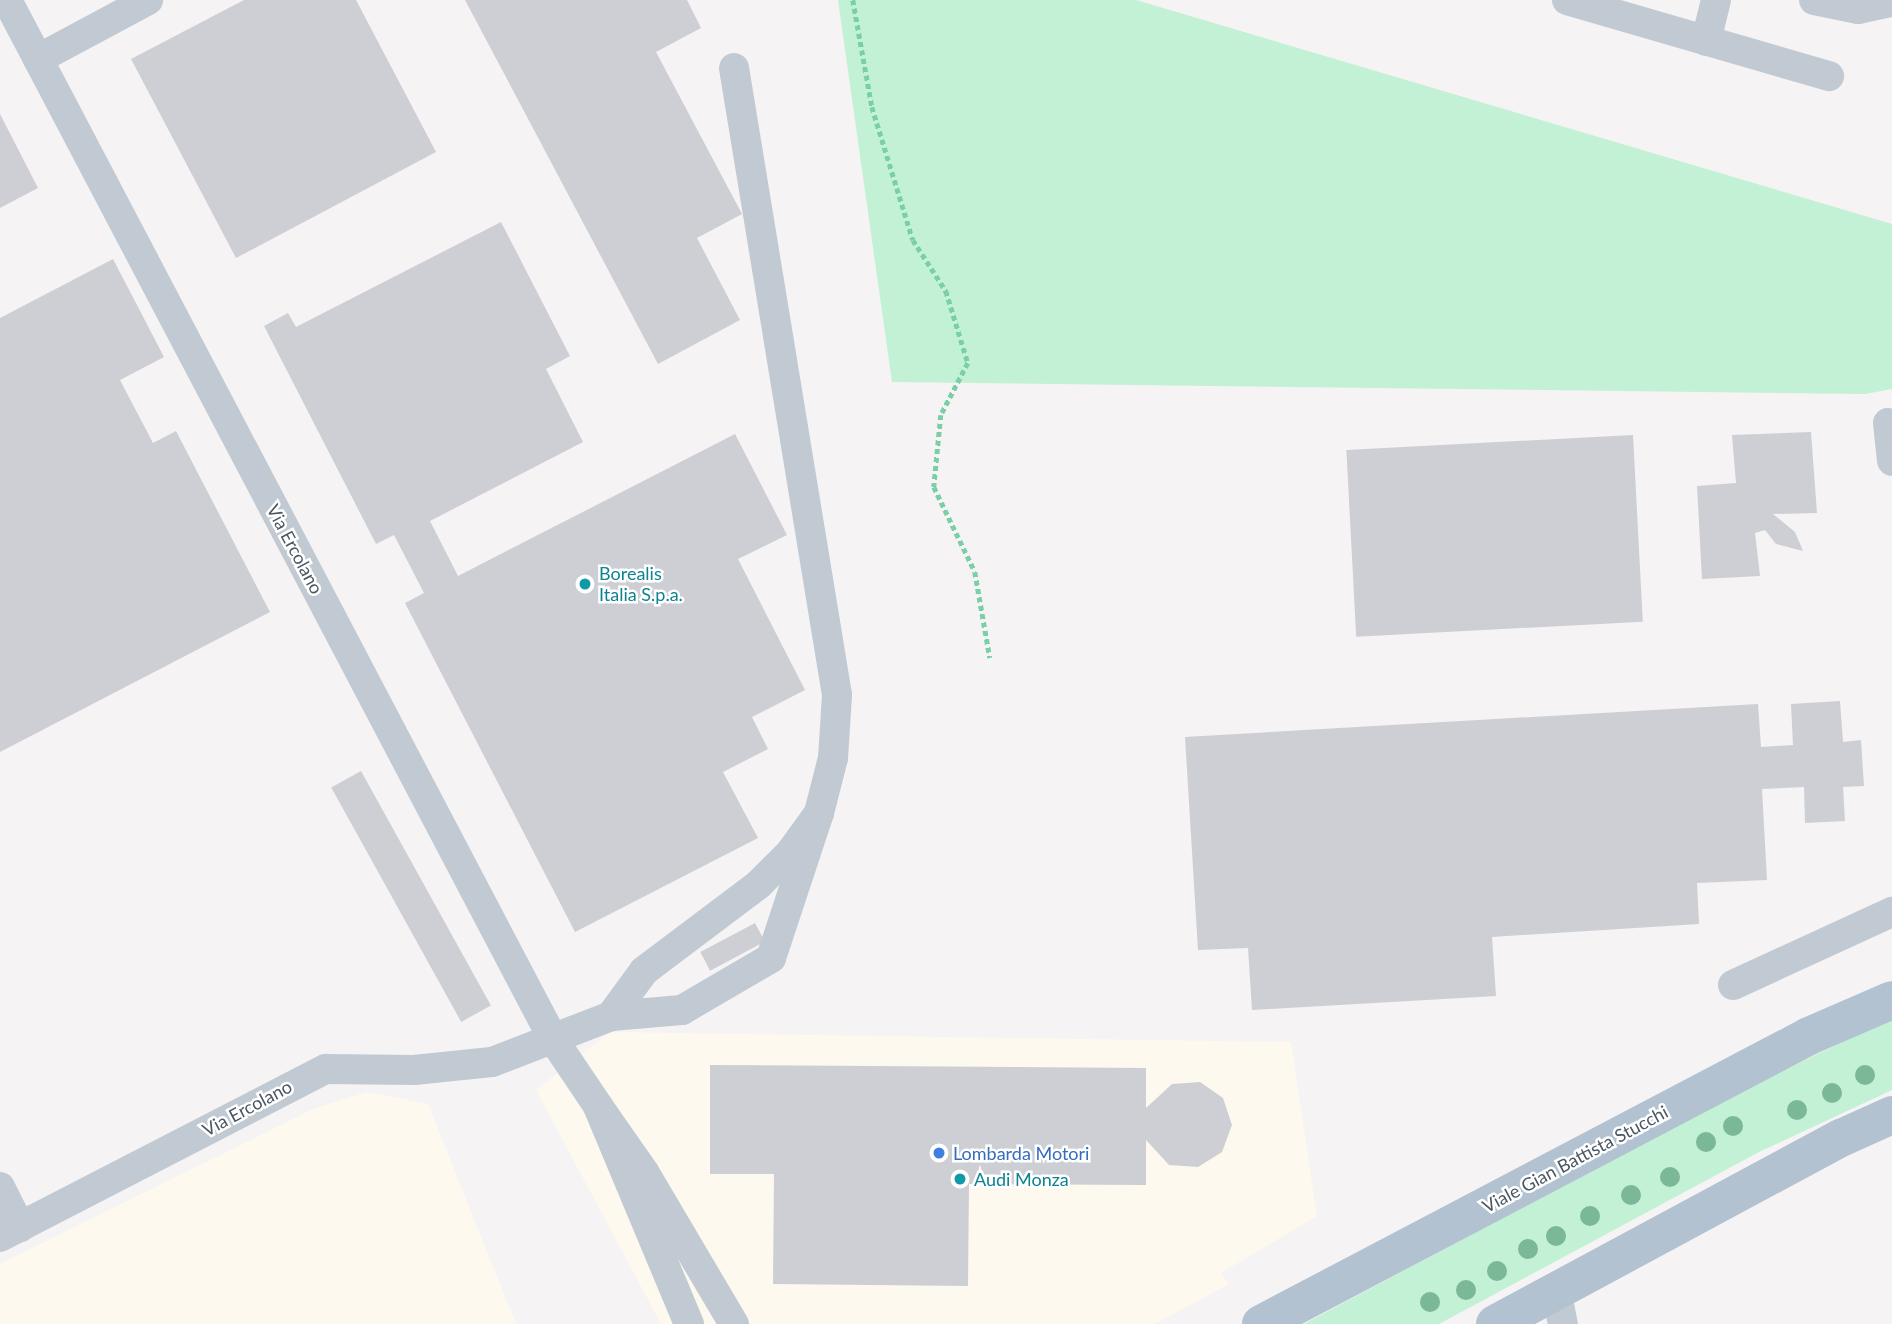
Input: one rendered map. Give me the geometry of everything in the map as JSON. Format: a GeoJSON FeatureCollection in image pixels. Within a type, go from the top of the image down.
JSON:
{"type":"FeatureCollection","features":[{"type":"Feature","properties":{"kind":"main road","name":"Viale Gian Battista Stucchi"},"geometry":{"type":"LineString","coordinates":[[1261,1324],[1809,1036],[1892,1000]]}},
{"type":"Feature","properties":{"kind":"main road"},"geometry":{"type":"LineString","coordinates":[[1495,1324],[1560,1307],[1892,1115]]}},
{"type":"Feature","properties":{"kind":"street","name":"Via Ercolano"},"geometry":{"type":"LineString","coordinates":[[7,0],[553,1039],[643,1172],[734,1324]]}},
{"type":"Feature","properties":{"kind":"street"},"geometry":{"type":"LineString","coordinates":[[38,58],[148,0]]}},
{"type":"Feature","properties":{"kind":"street"},"geometry":{"type":"LineString","coordinates":[[1567,0],[1829,76]]}},
{"type":"Feature","properties":{"kind":"street"},"geometry":{"type":"LineString","coordinates":[[1706,41],[1716,0]]}},
{"type":"Feature","properties":{"kind":"street"},"geometry":{"type":"LineString","coordinates":[[1814,0],[1858,9],[1892,2]]}},
{"type":"Feature","properties":{"kind":"street"},"geometry":{"type":"LineString","coordinates":[[553,1039],[611,1016],[682,1010],[771,958],[819,813],[833,758],[836,695],[734,68]]}},
{"type":"Feature","properties":{"kind":"street"},"geometry":{"type":"LineString","coordinates":[[1888,423],[1892,461]]}},
{"type":"Feature","properties":{"kind":"street"},"geometry":{"type":"LineString","coordinates":[[611,1016],[644,971],[758,885],[790,853],[819,813]]}},
{"type":"Feature","properties":{"kind":"street"},"geometry":{"type":"LineString","coordinates":[[1733,985],[1892,912]]}},
{"type":"Feature","properties":{"kind":"street","name":"Via Ercolano"},"geometry":{"type":"LineString","coordinates":[[10,1232],[326,1069],[414,1070],[492,1062],[553,1039]]}},
{"type":"Feature","properties":{"kind":"street","name":"Via Ercolano"},"geometry":{"type":"LineString","coordinates":[[597,1106],[688,1324]]}},
{"type":"Feature","properties":{"kind":"street"},"geometry":{"type":"LineString","coordinates":[[0,1187],[10,1232]]}},
{"type":"Feature","properties":{"kind":"path"},"geometry":{"type":"LineString","coordinates":[[853,0],[872,107],[913,240],[946,291],[968,363],[941,415],[934,487],[975,572],[990,658]]}},
{"type":"Feature","properties":{"kind":"shaded area","name":"Lombarda Motori"},"geometry":{"type":"Polygon","coordinates":[[[610,1032],[1291,1042],[1317,1216],[1221,1273],[1229,1284],[1155,1324],[661,1324],[536,1090],[610,1032]]]}},
{"type":"Feature","properties":{"kind":"shaded area"},"geometry":{"type":"Polygon","coordinates":[[[367,1092],[428,1104],[516,1324],[0,1324],[0,1264],[313,1109],[367,1092]]]}},
{"type":"Feature","properties":{"kind":"green space"},"geometry":{"type":"Polygon","coordinates":[[[838,0],[1136,0],[1892,224],[1892,389],[1865,394],[892,382],[838,0]]]}},
{"type":"Feature","properties":{"kind":"green space"},"geometry":{"type":"Polygon","coordinates":[[[1892,1018],[1892,1090],[1759,1152],[1439,1324],[1304,1324],[1733,1095],[1892,1018]]]}},
{"type":"Feature","properties":{"kind":"building"},"geometry":{"type":"Polygon","coordinates":[[[244,0],[356,0],[436,152],[236,258],[131,59],[244,0]]]}},
{"type":"Feature","properties":{"kind":"building"},"geometry":{"type":"Polygon","coordinates":[[[465,0],[687,0],[701,28],[656,52],[742,214],[697,238],[740,320],[658,364],[465,0]]]}},
{"type":"Feature","properties":{"kind":"building"},"geometry":{"type":"Polygon","coordinates":[[[0,114],[38,188],[0,208],[0,114]]]}},
{"type":"Feature","properties":{"kind":"building","name":"Borealis Italia S.p.a."},"geometry":{"type":"Polygon","coordinates":[[[501,222],[570,356],[546,369],[583,442],[430,521],[458,576],[735,434],[787,535],[738,559],[805,690],[752,717],[768,749],[723,772],[758,838],[575,932],[405,603],[424,593],[394,535],[376,544],[264,326],[288,313],[296,327],[501,222]]]}},
{"type":"Feature","properties":{"kind":"building"},"geometry":{"type":"Polygon","coordinates":[[[113,259],[164,357],[120,380],[153,443],[176,431],[270,612],[0,752],[0,318],[113,259]]]}},
{"type":"Feature","properties":{"kind":"building"},"geometry":{"type":"Polygon","coordinates":[[[1811,432],[1817,513],[1773,514],[1795,532],[1803,551],[1776,544],[1765,530],[1755,533],[1760,576],[1702,579],[1697,486],[1736,483],[1732,435],[1811,432]]]}},
{"type":"Feature","properties":{"kind":"building"},"geometry":{"type":"Polygon","coordinates":[[[1633,435],[1643,622],[1356,637],[1346,450],[1633,435]]]}},
{"type":"Feature","properties":{"kind":"building"},"geometry":{"type":"Polygon","coordinates":[[[1840,701],[1843,742],[1861,740],[1864,786],[1843,787],[1845,821],[1805,823],[1804,787],[1762,789],[1767,880],[1697,883],[1699,924],[1492,937],[1496,996],[1252,1010],[1248,948],[1198,950],[1185,737],[1758,704],[1761,747],[1793,745],[1791,704],[1840,701]]]}},
{"type":"Feature","properties":{"kind":"building"},"geometry":{"type":"Polygon","coordinates":[[[361,771],[491,1005],[461,1022],[331,787],[361,771]]]}},
{"type":"Feature","properties":{"kind":"building"},"geometry":{"type":"Polygon","coordinates":[[[755,923],[765,942],[710,971],[700,952],[755,923]]]}},
{"type":"Feature","properties":{"kind":"building","name":"Audi Monza"},"geometry":{"type":"Polygon","coordinates":[[[710,1065],[1146,1068],[1146,1108],[1172,1084],[1200,1082],[1223,1098],[1232,1125],[1222,1152],[1198,1167],[1169,1165],[1146,1140],[1146,1185],[969,1184],[968,1286],[773,1284],[774,1174],[710,1174],[710,1065]]]}},
{"type":"Feature","properties":{"kind":"place","name":"Borealis Italia S.p.a."},"geometry":{"type":"Point","coordinates":[585,584]}},
{"type":"Feature","properties":{"kind":"place","name":"Lombarda Motori"},"geometry":{"type":"Point","coordinates":[939,1153]}},
{"type":"Feature","properties":{"kind":"place","name":"Audi Monza"},"geometry":{"type":"Point","coordinates":[960,1179]}}]}
